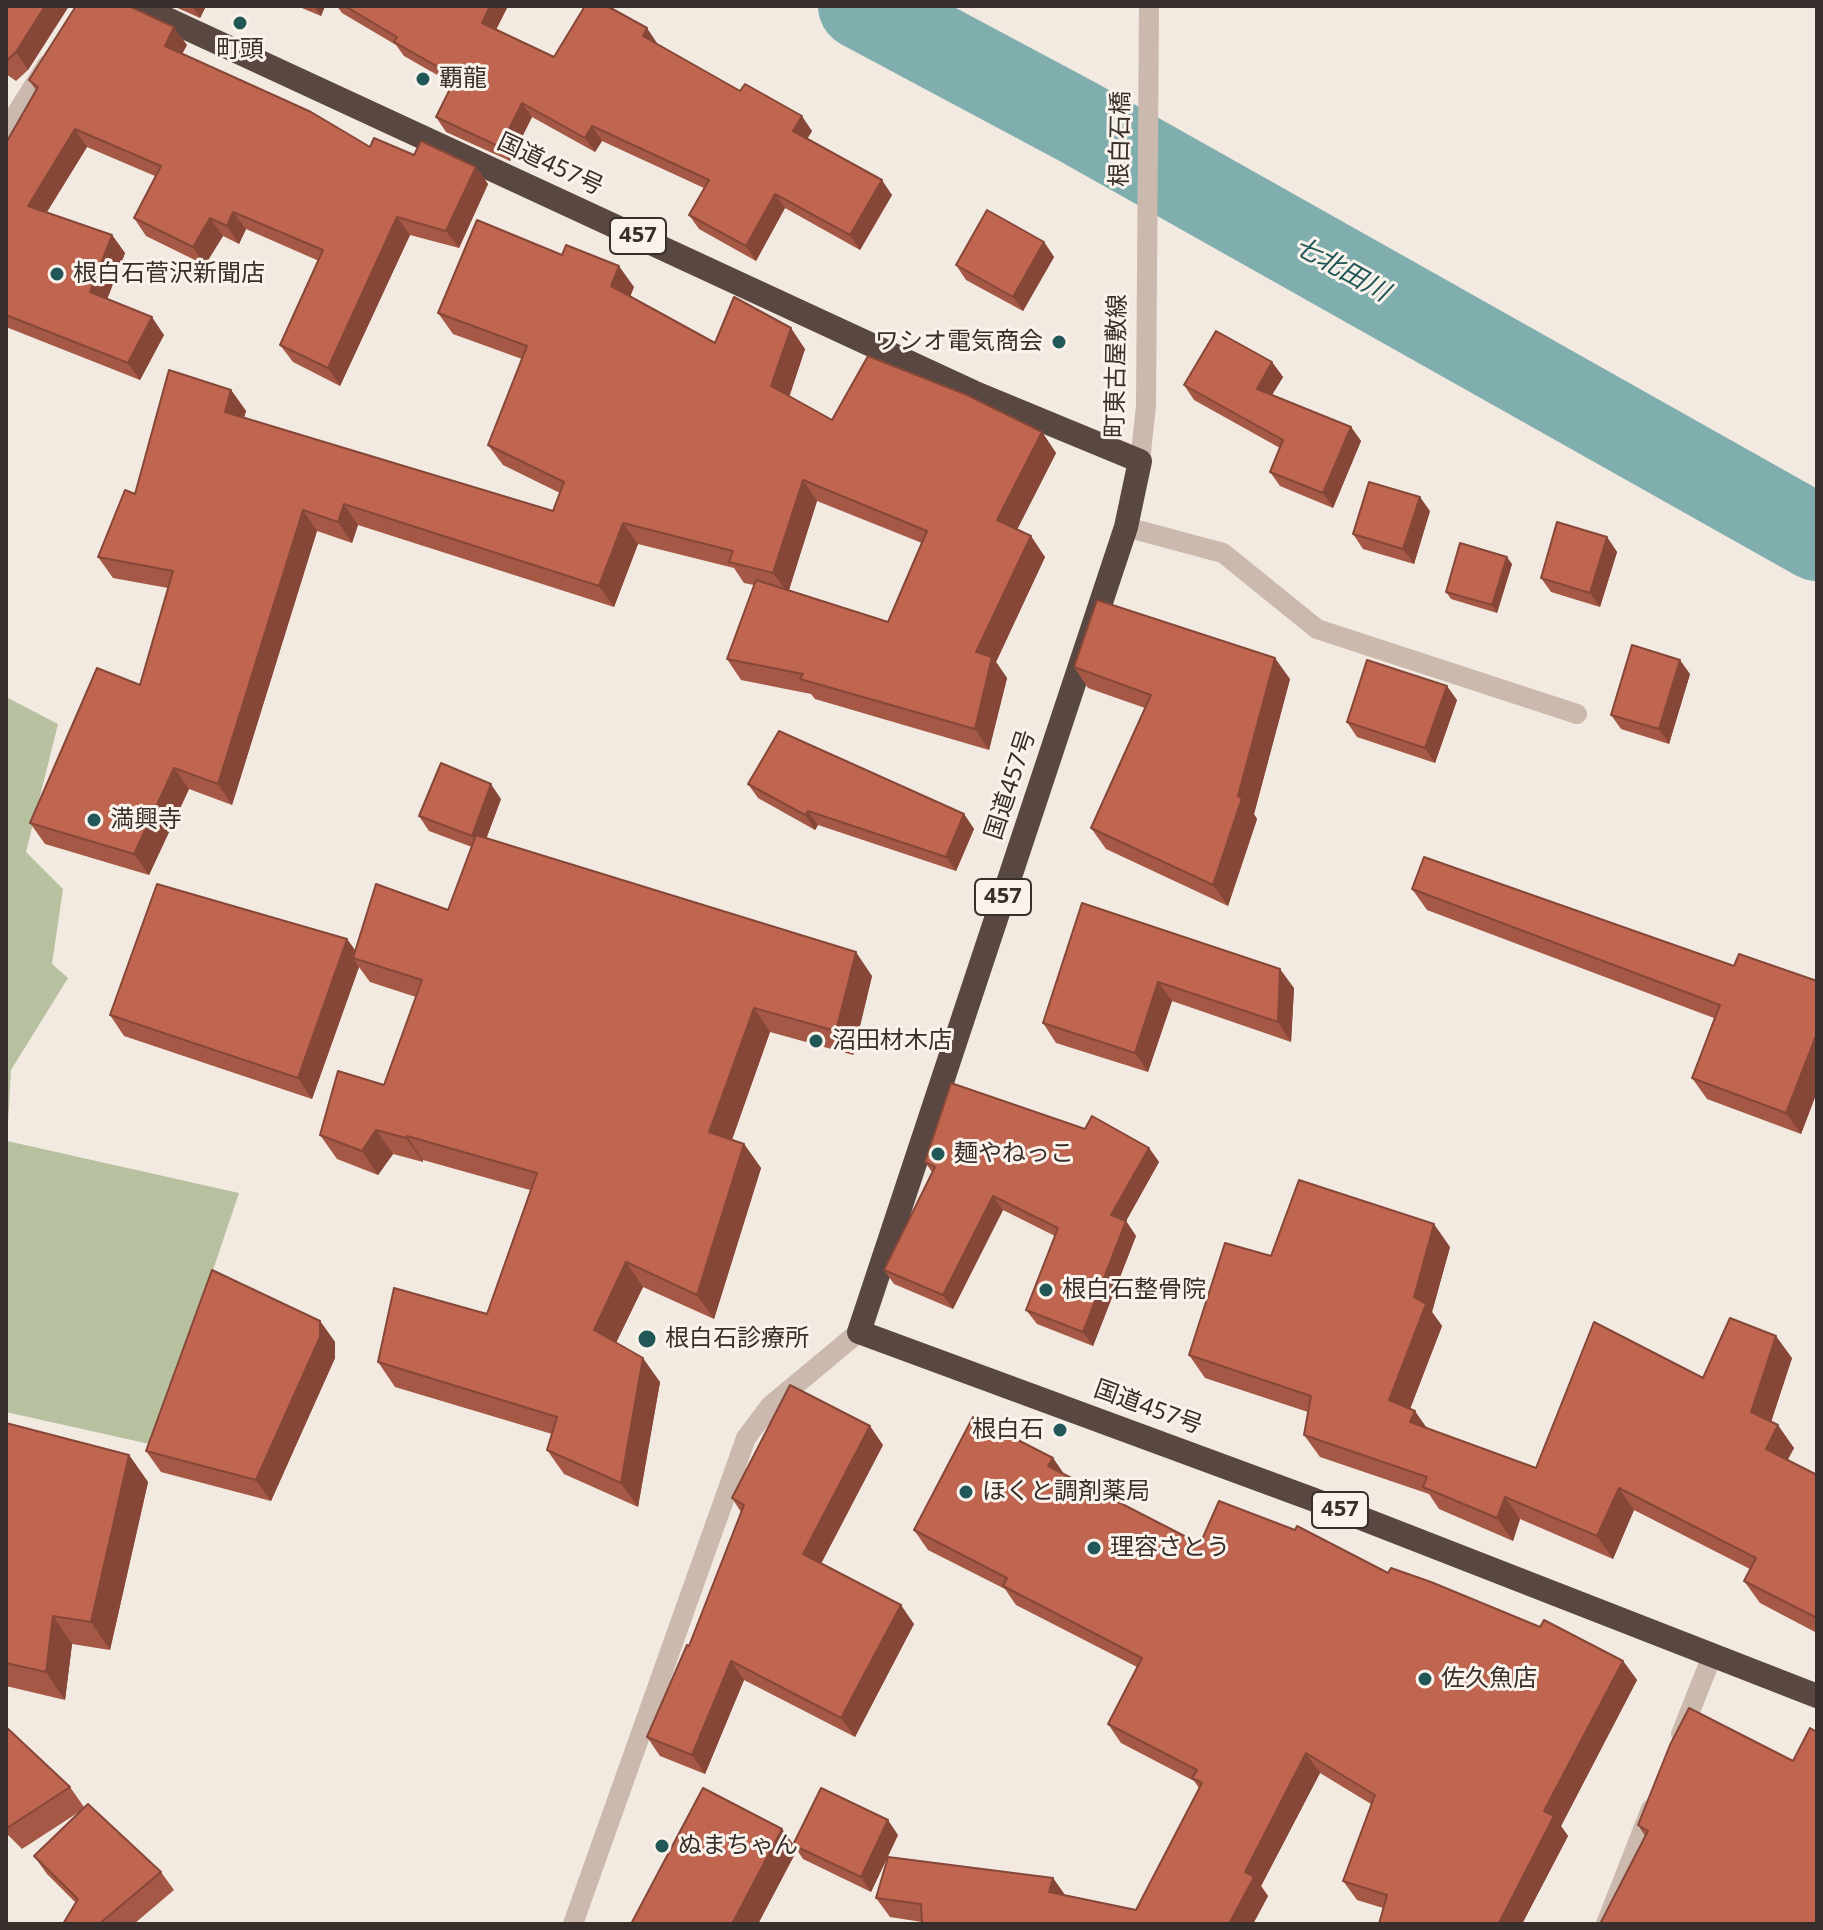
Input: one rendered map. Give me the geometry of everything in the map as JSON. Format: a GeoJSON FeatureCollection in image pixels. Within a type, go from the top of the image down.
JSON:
{"type":"FeatureCollection","features":[{"type":"Feature","properties":{"kind":"highway","name":"国道457号"},"geometry":{"type":"LineString","coordinates":[[139,6],[959,385],[1140,461],[1126,527],[859,1332],[1312,1499],[1817,1696]]}},
{"type":"Feature","properties":{"kind":"street","name":"根白石橋"},"geometry":{"type":"LineString","coordinates":[[1145,272],[1149,6]]}},
{"type":"Feature","properties":{"kind":"street"},"geometry":{"type":"LineString","coordinates":[[6,130],[56,50]]}},
{"type":"Feature","properties":{"kind":"street","name":"町東古屋敷線"},"geometry":{"type":"LineString","coordinates":[[1140,461],[1146,406],[1145,272]]}},
{"type":"Feature","properties":{"kind":"street"},"geometry":{"type":"LineString","coordinates":[[1126,527],[1223,553],[1317,629],[1577,714]]}},
{"type":"Feature","properties":{"kind":"street"},"geometry":{"type":"LineString","coordinates":[[573,1924],[746,1438],[770,1406],[859,1332]]}},
{"type":"Feature","properties":{"kind":"street"},"geometry":{"type":"LineString","coordinates":[[1672,1756],[1712,1656]]}},
{"type":"Feature","properties":{"kind":"street"},"geometry":{"type":"LineString","coordinates":[[1606,1924],[1661,1785]]}},
{"type":"Feature","properties":{"kind":"green space"},"geometry":{"type":"Polygon","coordinates":[[[6,697],[58,724],[26,852],[63,889],[52,964],[68,978],[11,1070],[7,1141],[239,1193],[154,1445],[6,1412],[6,697]]]}},
{"type":"Feature","properties":{"kind":"building"},"geometry":{"type":"Polygon","coordinates":[[[6,6],[45,6],[16,52],[6,61],[6,6]]]}},
{"type":"Feature","properties":{"kind":"building"},"geometry":{"type":"Polygon","coordinates":[[[76,6],[129,6],[174,27],[165,46],[311,112],[370,147],[374,138],[414,155],[421,141],[476,167],[446,231],[397,217],[328,368],[280,345],[323,250],[233,212],[227,226],[210,218],[193,247],[134,218],[161,166],[75,129],[28,206],[112,235],[90,292],[152,317],[128,363],[6,315],[6,143],[38,87],[29,80],[76,6]]]}},
{"type":"Feature","properties":{"kind":"building"},"geometry":{"type":"Polygon","coordinates":[[[345,6],[490,6],[482,23],[554,57],[585,6],[607,6],[647,28],[643,36],[740,91],[745,84],[802,116],[793,131],[882,180],[850,235],[775,194],[746,246],[689,215],[709,180],[592,126],[585,138],[522,103],[500,147],[436,117],[456,77],[394,42],[397,37],[345,6]]]}},
{"type":"Feature","properties":{"kind":"building"},"geometry":{"type":"Polygon","coordinates":[[[987,210],[1044,242],[1013,297],[956,265],[987,210]]]}},
{"type":"Feature","properties":{"kind":"building"},"geometry":{"type":"Polygon","coordinates":[[[477,220],[562,255],[566,245],[619,266],[611,286],[715,343],[734,297],[791,328],[771,386],[832,420],[868,356],[967,395],[1042,432],[997,520],[1031,536],[976,652],[992,657],[975,729],[800,679],[803,674],[727,659],[756,580],[888,622],[927,531],[803,480],[773,573],[729,562],[733,551],[623,523],[599,586],[344,504],[338,522],[303,510],[218,784],[174,768],[134,854],[30,823],[97,668],[140,685],[173,571],[98,557],[125,490],[135,494],[169,370],[231,390],[225,412],[553,511],[564,482],[488,445],[527,346],[438,313],[477,220]]]}},
{"type":"Feature","properties":{"kind":"building"},"geometry":{"type":"Polygon","coordinates":[[[1216,331],[1272,362],[1257,389],[1351,427],[1323,493],[1270,472],[1283,440],[1184,385],[1216,331]]]}},
{"type":"Feature","properties":{"kind":"building"},"geometry":{"type":"Polygon","coordinates":[[[1369,482],[1420,497],[1403,549],[1353,534],[1369,482]]]}},
{"type":"Feature","properties":{"kind":"building"},"geometry":{"type":"Polygon","coordinates":[[[1557,522],[1607,537],[1590,593],[1541,578],[1557,522]]]}},
{"type":"Feature","properties":{"kind":"building"},"geometry":{"type":"Polygon","coordinates":[[[1460,543],[1507,557],[1492,605],[1446,592],[1460,543]]]}},
{"type":"Feature","properties":{"kind":"building"},"geometry":{"type":"Polygon","coordinates":[[[1097,600],[1275,658],[1238,796],[1242,798],[1213,885],[1091,828],[1151,695],[1074,667],[1097,600]]]}},
{"type":"Feature","properties":{"kind":"building"},"geometry":{"type":"Polygon","coordinates":[[[1632,645],[1680,660],[1659,729],[1611,715],[1632,645]]]}},
{"type":"Feature","properties":{"kind":"building"},"geometry":{"type":"Polygon","coordinates":[[[1367,660],[1447,686],[1425,748],[1347,722],[1367,660]]]}},
{"type":"Feature","properties":{"kind":"building"},"geometry":{"type":"Polygon","coordinates":[[[779,731],[964,814],[946,857],[808,811],[805,815],[748,784],[779,731]]]}},
{"type":"Feature","properties":{"kind":"building"},"geometry":{"type":"Polygon","coordinates":[[[441,763],[491,784],[472,836],[419,816],[441,763]]]}},
{"type":"Feature","properties":{"kind":"building"},"geometry":{"type":"Polygon","coordinates":[[[476,835],[856,952],[836,1031],[754,1008],[709,1132],[744,1144],[697,1295],[626,1262],[594,1330],[643,1358],[621,1483],[547,1450],[557,1417],[378,1362],[394,1288],[487,1314],[537,1173],[376,1130],[362,1151],[320,1135],[338,1071],[384,1085],[422,980],[353,958],[376,884],[448,910],[476,835]]]}},
{"type":"Feature","properties":{"kind":"building"},"geometry":{"type":"Polygon","coordinates":[[[1424,857],[1734,966],[1739,954],[1817,981],[1817,1033],[1786,1113],[1692,1078],[1720,1005],[1412,889],[1424,857]]]}},
{"type":"Feature","properties":{"kind":"building"},"geometry":{"type":"Polygon","coordinates":[[[157,884],[347,939],[298,1078],[110,1015],[157,884]]]}},
{"type":"Feature","properties":{"kind":"building"},"geometry":{"type":"Polygon","coordinates":[[[1082,903],[1280,969],[1278,1022],[1158,982],[1135,1053],[1043,1023],[1082,903]]]}},
{"type":"Feature","properties":{"kind":"building"},"geometry":{"type":"Polygon","coordinates":[[[951,1083],[1085,1129],[1092,1116],[1149,1148],[1111,1215],[1126,1221],[1083,1332],[1026,1310],[1058,1228],[993,1196],[943,1295],[884,1270],[935,1167],[925,1162],[951,1083]]]}},
{"type":"Feature","properties":{"kind":"building"},"geometry":{"type":"Polygon","coordinates":[[[1299,1180],[1434,1224],[1414,1297],[1426,1304],[1389,1400],[1415,1411],[1410,1422],[1536,1468],[1594,1322],[1703,1378],[1730,1318],[1776,1336],[1751,1412],[1778,1425],[1766,1449],[1817,1475],[1817,1618],[1744,1581],[1756,1558],[1619,1488],[1597,1536],[1505,1497],[1497,1518],[1423,1487],[1427,1477],[1304,1435],[1311,1396],[1189,1355],[1225,1243],[1271,1256],[1299,1180]]]}},
{"type":"Feature","properties":{"kind":"building"},"geometry":{"type":"Polygon","coordinates":[[[212,1270],[320,1321],[320,1337],[256,1480],[146,1451],[212,1270]]]}},
{"type":"Feature","properties":{"kind":"building"},"geometry":{"type":"Polygon","coordinates":[[[790,1385],[870,1426],[803,1554],[901,1605],[841,1718],[731,1661],[692,1755],[647,1737],[689,1646],[744,1505],[732,1498],[790,1385]]]}},
{"type":"Feature","properties":{"kind":"building"},"geometry":{"type":"Polygon","coordinates":[[[973,1417],[1053,1458],[1048,1466],[1200,1544],[1219,1501],[1295,1530],[1297,1526],[1388,1573],[1391,1568],[1431,1582],[1540,1627],[1544,1620],[1623,1661],[1544,1811],[1554,1816],[1499,1923],[1502,1924],[1379,1924],[1387,1895],[1343,1881],[1375,1795],[1306,1753],[1245,1872],[1254,1877],[1229,1924],[931,1924],[922,1923],[921,1904],[876,1898],[888,1857],[1053,1878],[1049,1892],[1136,1910],[1202,1783],[1192,1778],[1197,1770],[1108,1724],[1142,1658],[1003,1586],[1007,1578],[914,1530],[973,1417]]]}},
{"type":"Feature","properties":{"kind":"building"},"geometry":{"type":"Polygon","coordinates":[[[6,1423],[129,1455],[91,1622],[53,1616],[46,1672],[6,1663],[6,1423]]]}},
{"type":"Feature","properties":{"kind":"building"},"geometry":{"type":"Polygon","coordinates":[[[1689,1708],[1793,1761],[1810,1728],[1817,1732],[1817,1924],[1600,1924],[1648,1831],[1638,1825],[1670,1745],[1689,1708]]]}},
{"type":"Feature","properties":{"kind":"building"},"geometry":{"type":"Polygon","coordinates":[[[6,1727],[70,1787],[7,1828],[6,1827],[6,1727]]]}},
{"type":"Feature","properties":{"kind":"building"},"geometry":{"type":"Polygon","coordinates":[[[703,1788],[782,1829],[732,1924],[631,1924],[703,1788]]]}},
{"type":"Feature","properties":{"kind":"building"},"geometry":{"type":"Polygon","coordinates":[[[821,1788],[888,1820],[861,1877],[793,1845],[821,1788]]]}},
{"type":"Feature","properties":{"kind":"building"},"geometry":{"type":"Polygon","coordinates":[[[88,1804],[161,1872],[99,1924],[63,1924],[78,1899],[34,1856],[88,1804]]]}},
{"type":"Feature","properties":{"kind":"waterway","name":"七北田川"},"geometry":{"type":"LineString","coordinates":[[861,6],[1078,122],[1817,538]]}},
{"type":"Feature","properties":{"kind":"place","name":"町頭"},"geometry":{"type":"Point","coordinates":[240,23]}},
{"type":"Feature","properties":{"kind":"place","name":"覇龍"},"geometry":{"type":"Point","coordinates":[423,79]}},
{"type":"Feature","properties":{"kind":"place","name":"根白石菅沢新聞店"},"geometry":{"type":"Point","coordinates":[57,274]}},
{"type":"Feature","properties":{"kind":"place","name":"ワシオ電気商会"},"geometry":{"type":"Point","coordinates":[1059,342]}},
{"type":"Feature","properties":{"kind":"place","name":"満興寺"},"geometry":{"type":"Point","coordinates":[94,820]}},
{"type":"Feature","properties":{"kind":"place","name":"沼田材木店"},"geometry":{"type":"Point","coordinates":[816,1041]}},
{"type":"Feature","properties":{"kind":"place","name":"麺やねっこ"},"geometry":{"type":"Point","coordinates":[938,1154]}},
{"type":"Feature","properties":{"kind":"place","name":"根白石整骨院"},"geometry":{"type":"Point","coordinates":[1046,1290]}},
{"type":"Feature","properties":{"kind":"place","name":"根白石診療所"},"geometry":{"type":"Point","coordinates":[647,1339]}},
{"type":"Feature","properties":{"kind":"place","name":"根白石"},"geometry":{"type":"Point","coordinates":[1060,1430]}},
{"type":"Feature","properties":{"kind":"place","name":"ほくと調剤薬局"},"geometry":{"type":"Point","coordinates":[966,1492]}},
{"type":"Feature","properties":{"kind":"place","name":"理容さとう"},"geometry":{"type":"Point","coordinates":[1094,1548]}},
{"type":"Feature","properties":{"kind":"place","name":"佐久魚店"},"geometry":{"type":"Point","coordinates":[1425,1679]}},
{"type":"Feature","properties":{"kind":"place","name":"ぬまちゃん"},"geometry":{"type":"Point","coordinates":[662,1846]}}]}
